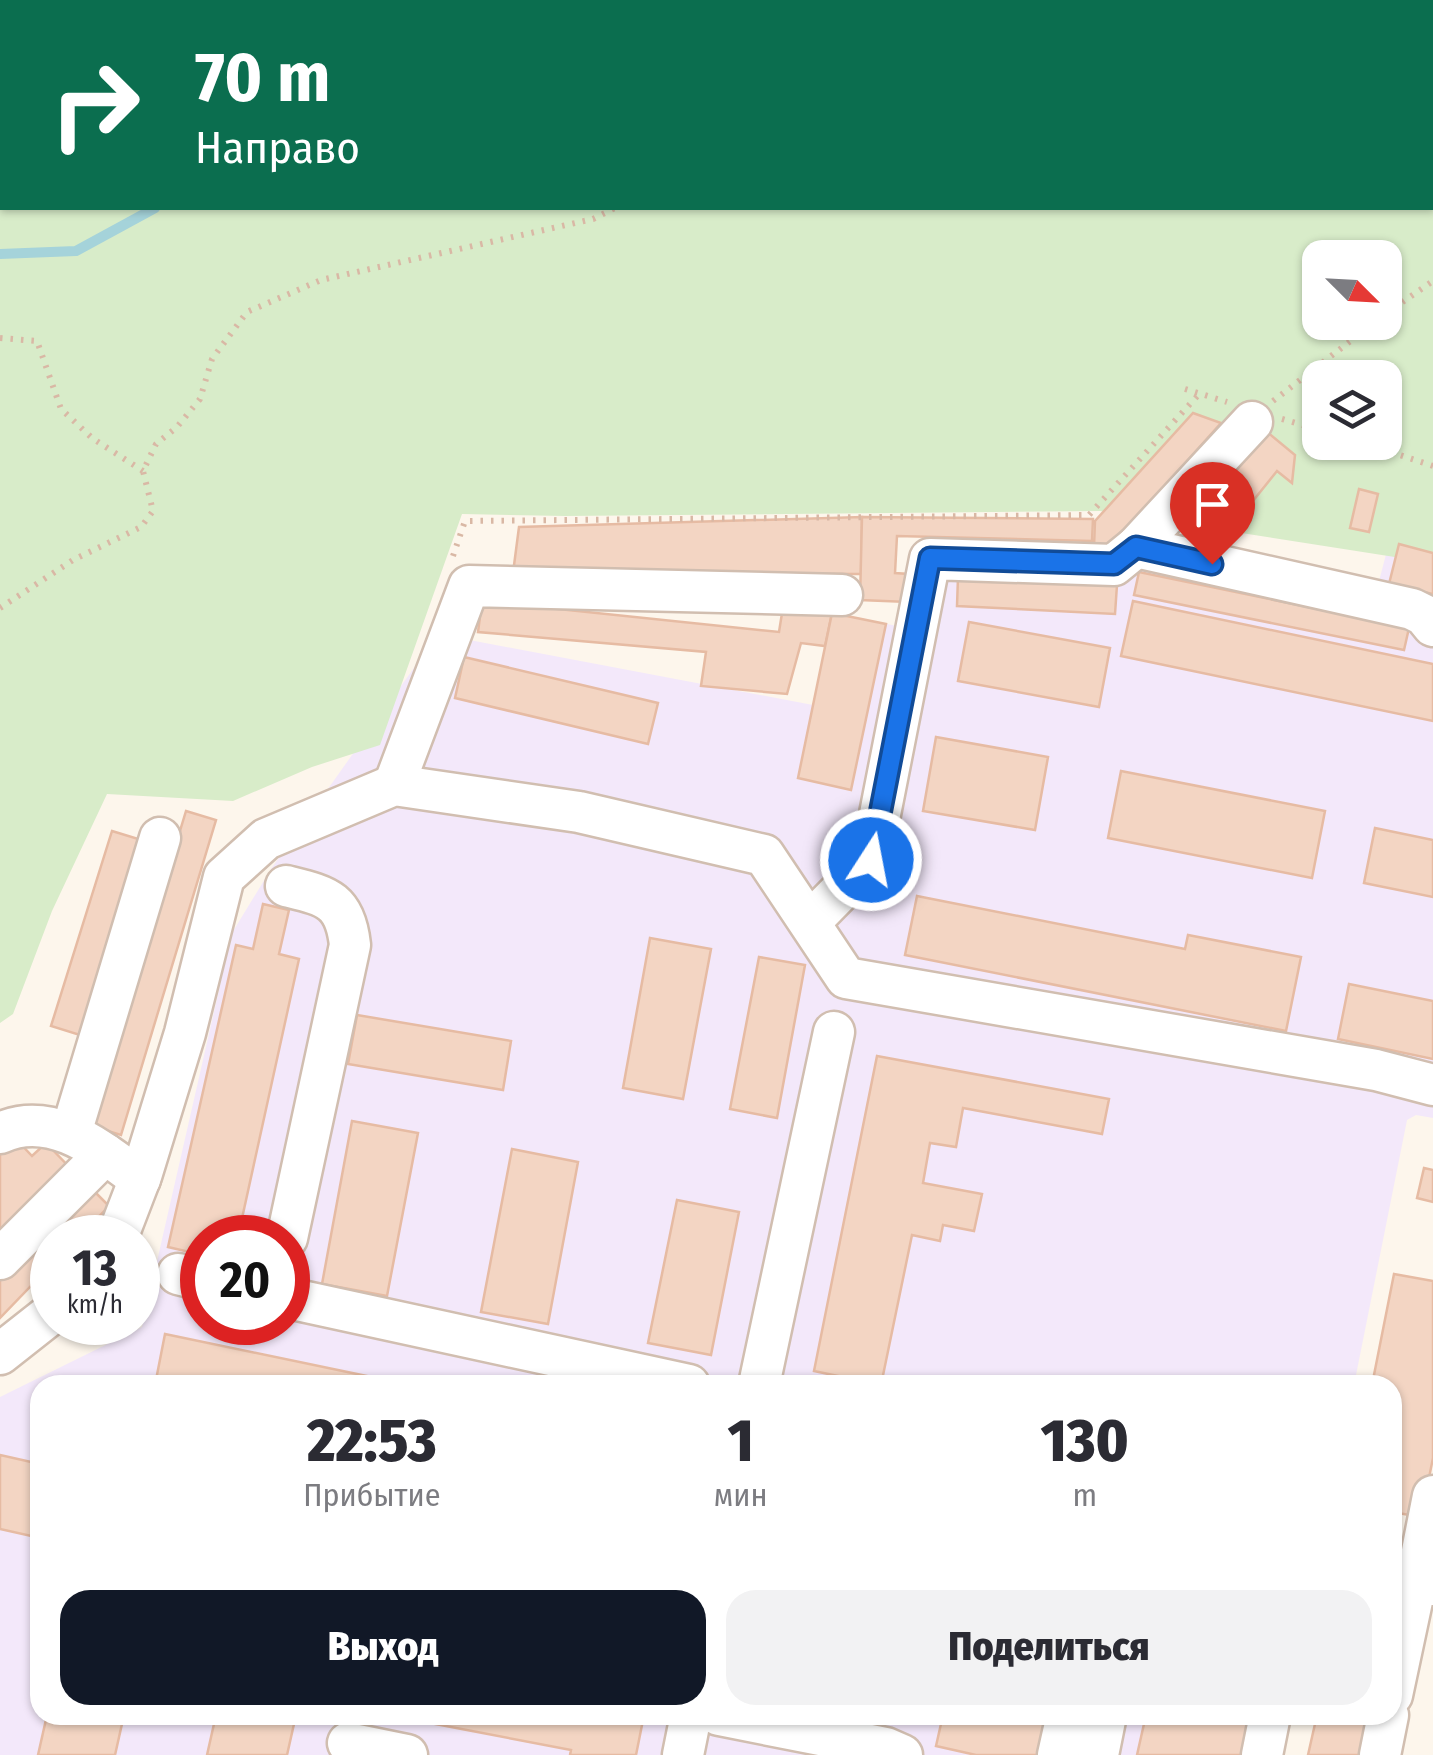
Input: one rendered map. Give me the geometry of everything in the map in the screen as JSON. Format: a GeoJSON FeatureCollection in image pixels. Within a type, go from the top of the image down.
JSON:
{"type":"FeatureCollection","features":[{"type":"Feature","properties":{"kind":"lane"},"geometry":{"type":"LineString","coordinates":[[810,922],[871,860],[930,558],[1114,564],[1136,547],[1256,417]]}},
{"type":"Feature","properties":{"kind":"lane"},"geometry":{"type":"LineString","coordinates":[[1136,547],[1412,609],[1433,626]]}},
{"type":"Feature","properties":{"kind":"lane"},"geometry":{"type":"LineString","coordinates":[[394,786],[469,586],[842,595]]}},
{"type":"Feature","properties":{"kind":"lane"},"geometry":{"type":"LineString","coordinates":[[127,1215],[185,1033],[224,876],[266,839],[394,786],[579,812],[764,855],[846,978],[1376,1070],[1433,1085]]}},
{"type":"Feature","properties":{"kind":"lane"},"geometry":{"type":"LineString","coordinates":[[71,1132],[160,838]]}},
{"type":"Feature","properties":{"kind":"lane"},"geometry":{"type":"LineString","coordinates":[[286,886],[318,894],[337,905],[347,922],[350,945],[292,1215]]}},
{"type":"Feature","properties":{"kind":"lane"},"geometry":{"type":"LineString","coordinates":[[762,1375],[834,1032]]}},
{"type":"Feature","properties":{"kind":"lane"},"geometry":{"type":"LineString","coordinates":[[0,1133],[34,1126],[71,1132],[140,1179]]}},
{"type":"Feature","properties":{"kind":"lane"},"geometry":{"type":"LineString","coordinates":[[0,1259],[106,1154]]}},
{"type":"Feature","properties":{"kind":"lane"},"geometry":{"type":"LineString","coordinates":[[310,1303],[643,1375]]}},
{"type":"Feature","properties":{"kind":"lane"},"geometry":{"type":"LineString","coordinates":[[0,1354],[30,1330]]}},
{"type":"Feature","properties":{"kind":"lane"},"geometry":{"type":"LineString","coordinates":[[1402,1660],[1424,1584],[1433,1496]]}},
{"type":"Feature","properties":{"kind":"lane"},"geometry":{"type":"LineString","coordinates":[[683,1755],[690,1725]]}},
{"type":"Feature","properties":{"kind":"lane"},"geometry":{"type":"LineString","coordinates":[[792,1725],[894,1739]]}},
{"type":"Feature","properties":{"kind":"lane"},"geometry":{"type":"LineString","coordinates":[[1058,1755],[1065,1725]]}},
{"type":"Feature","properties":{"kind":"lane"},"geometry":{"type":"LineString","coordinates":[[1098,1755],[1104,1725]]}},
{"type":"Feature","properties":{"kind":"lane"},"geometry":{"type":"LineString","coordinates":[[1262,1755],[1268,1725]]}},
{"type":"Feature","properties":{"kind":"lane"},"geometry":{"type":"LineString","coordinates":[[1380,1755],[1386,1725]]}},
{"type":"Feature","properties":{"kind":"lane"},"geometry":{"type":"LineString","coordinates":[[349,1738],[407,1755]]}},
{"type":"Feature","properties":{"kind":"path"},"geometry":{"type":"LineString","coordinates":[[591,210],[593,219]]}},
{"type":"Feature","properties":{"kind":"path"},"geometry":{"type":"LineString","coordinates":[[0,608],[74,560],[142,527],[153,511],[143,471],[156,444],[177,427],[200,399],[212,359],[247,312],[321,280],[593,219],[612,210]]}},
{"type":"Feature","properties":{"kind":"path"},"geometry":{"type":"LineString","coordinates":[[1402,303],[1433,282]]}},
{"type":"Feature","properties":{"kind":"path"},"geometry":{"type":"LineString","coordinates":[[0,338],[38,341],[61,409],[92,438],[143,471]]}},
{"type":"Feature","properties":{"kind":"path"},"geometry":{"type":"LineString","coordinates":[[1256,417],[1352,340]]}},
{"type":"Feature","properties":{"kind":"path"},"geometry":{"type":"LineString","coordinates":[[466,591],[446,575],[464,520],[1089,515],[1200,394]]}},
{"type":"Feature","properties":{"kind":"path"},"geometry":{"type":"LineString","coordinates":[[1402,456],[1433,466]]}},
{"type":"Feature","properties":{"kind":"shaded area"},"geometry":{"type":"Polygon","coordinates":[[[1389,543],[1433,544],[1433,1118],[1416,1115],[1407,1120],[1356,1375],[45,1375],[105,1345],[160,1345],[160,1248],[232,933],[271,869],[438,634],[813,705],[832,613],[912,629],[942,579],[1140,567],[1373,604],[1389,543]]]}},
{"type":"Feature","properties":{"kind":"shaded area"},"geometry":{"type":"Polygon","coordinates":[[[30,1382],[30,1725],[1285,1725],[1278,1755],[0,1755],[0,1397],[30,1382]]]}},
{"type":"Feature","properties":{"kind":"green space"},"geometry":{"type":"Polygon","coordinates":[[[0,210],[1433,210],[1433,563],[1100,511],[462,514],[380,745],[312,767],[233,801],[107,794],[52,911],[13,1014],[0,1023],[0,210]]]}},
{"type":"Feature","properties":{"kind":"building"},"geometry":{"type":"Polygon","coordinates":[[[1193,413],[1221,423],[1104,554],[1094,547],[1095,521],[1193,413]]]}},
{"type":"Feature","properties":{"kind":"building"},"geometry":{"type":"Polygon","coordinates":[[[1266,431],[1295,455],[1292,483],[1277,471],[1236,522],[1210,502],[1266,431]]]}},
{"type":"Feature","properties":{"kind":"building"},"geometry":{"type":"Polygon","coordinates":[[[1359,489],[1378,494],[1369,532],[1350,528],[1359,489]]]}},
{"type":"Feature","properties":{"kind":"building"},"geometry":{"type":"Polygon","coordinates":[[[862,517],[861,574],[513,573],[519,527],[862,517]]]}},
{"type":"Feature","properties":{"kind":"building"},"geometry":{"type":"Polygon","coordinates":[[[862,517],[1093,519],[1092,541],[897,536],[895,573],[909,574],[908,602],[860,600],[862,517]]]}},
{"type":"Feature","properties":{"kind":"building"},"geometry":{"type":"Polygon","coordinates":[[[1399,544],[1433,553],[1433,594],[1389,584],[1399,544]]]}},
{"type":"Feature","properties":{"kind":"building"},"geometry":{"type":"Polygon","coordinates":[[[1139,572],[1409,628],[1404,650],[1134,595],[1139,572]]]}},
{"type":"Feature","properties":{"kind":"building"},"geometry":{"type":"Polygon","coordinates":[[[958,577],[1117,585],[1115,614],[957,606],[958,577]]]}},
{"type":"Feature","properties":{"kind":"building"},"geometry":{"type":"Polygon","coordinates":[[[482,601],[779,632],[783,607],[832,613],[825,646],[801,643],[787,694],[701,686],[706,652],[478,632],[482,601]]]}},
{"type":"Feature","properties":{"kind":"building"},"geometry":{"type":"Polygon","coordinates":[[[1133,601],[1433,664],[1433,721],[1121,656],[1133,601]]]}},
{"type":"Feature","properties":{"kind":"building"},"geometry":{"type":"Polygon","coordinates":[[[832,613],[886,624],[851,790],[798,778],[832,613]]]}},
{"type":"Feature","properties":{"kind":"building"},"geometry":{"type":"Polygon","coordinates":[[[969,622],[1110,648],[1099,707],[958,681],[969,622]]]}},
{"type":"Feature","properties":{"kind":"building"},"geometry":{"type":"Polygon","coordinates":[[[464,657],[658,703],[648,744],[455,698],[464,657]]]}},
{"type":"Feature","properties":{"kind":"building"},"geometry":{"type":"Polygon","coordinates":[[[936,737],[1048,757],[1035,830],[923,811],[936,737]]]}},
{"type":"Feature","properties":{"kind":"building"},"geometry":{"type":"Polygon","coordinates":[[[1121,771],[1325,811],[1312,878],[1108,838],[1121,771]]]}},
{"type":"Feature","properties":{"kind":"building"},"geometry":{"type":"Polygon","coordinates":[[[186,811],[216,820],[121,1135],[91,1126],[186,811]]]}},
{"type":"Feature","properties":{"kind":"building"},"geometry":{"type":"Polygon","coordinates":[[[1375,828],[1433,840],[1433,897],[1364,883],[1375,828]]]}},
{"type":"Feature","properties":{"kind":"building"},"geometry":{"type":"Polygon","coordinates":[[[112,831],[145,841],[83,1036],[51,1026],[112,831]]]}},
{"type":"Feature","properties":{"kind":"building"},"geometry":{"type":"Polygon","coordinates":[[[917,896],[1185,949],[1188,935],[1301,957],[1286,1031],[905,955],[917,896]]]}},
{"type":"Feature","properties":{"kind":"building"},"geometry":{"type":"Polygon","coordinates":[[[263,904],[289,910],[279,954],[299,959],[243,1215],[180,1215],[180,1250],[168,1247],[236,945],[253,949],[263,904]]]}},
{"type":"Feature","properties":{"kind":"building"},"geometry":{"type":"Polygon","coordinates":[[[650,938],[711,949],[683,1099],[623,1088],[650,938]]]}},
{"type":"Feature","properties":{"kind":"building"},"geometry":{"type":"Polygon","coordinates":[[[759,957],[805,965],[777,1118],[730,1109],[759,957]]]}},
{"type":"Feature","properties":{"kind":"building"},"geometry":{"type":"Polygon","coordinates":[[[1349,984],[1433,1001],[1433,1059],[1338,1039],[1349,984]]]}},
{"type":"Feature","properties":{"kind":"building"},"geometry":{"type":"Polygon","coordinates":[[[357,1015],[511,1041],[503,1090],[348,1064],[357,1015]]]}},
{"type":"Feature","properties":{"kind":"building"},"geometry":{"type":"Polygon","coordinates":[[[877,1056],[1109,1099],[1102,1134],[963,1108],[956,1147],[930,1143],[923,1183],[982,1194],[974,1231],[943,1225],[940,1241],[912,1235],[883,1375],[814,1371],[877,1056]]]}},
{"type":"Feature","properties":{"kind":"building"},"geometry":{"type":"Polygon","coordinates":[[[352,1121],[418,1133],[387,1296],[322,1284],[352,1121]]]}},
{"type":"Feature","properties":{"kind":"building"},"geometry":{"type":"Polygon","coordinates":[[[16,1139],[32,1156],[46,1143],[75,1173],[0,1247],[0,1153],[16,1139]]]}},
{"type":"Feature","properties":{"kind":"building"},"geometry":{"type":"Polygon","coordinates":[[[512,1149],[578,1162],[548,1324],[481,1312],[512,1149]]]}},
{"type":"Feature","properties":{"kind":"building"},"geometry":{"type":"Polygon","coordinates":[[[1424,1168],[1433,1170],[1433,1202],[1417,1198],[1424,1168]]]}},
{"type":"Feature","properties":{"kind":"building"},"geometry":{"type":"Polygon","coordinates":[[[88,1185],[109,1206],[100,1215],[59,1215],[88,1185]]]}},
{"type":"Feature","properties":{"kind":"building"},"geometry":{"type":"Polygon","coordinates":[[[677,1200],[739,1212],[711,1355],[648,1343],[677,1200]]]}},
{"type":"Feature","properties":{"kind":"building"},"geometry":{"type":"Polygon","coordinates":[[[30,1244],[30,1287],[0,1318],[0,1275],[30,1244]]]}},
{"type":"Feature","properties":{"kind":"building"},"geometry":{"type":"Polygon","coordinates":[[[1394,1274],[1433,1281],[1433,1458],[1421,1517],[1402,1514],[1402,1375],[1374,1375],[1394,1274]]]}},
{"type":"Feature","properties":{"kind":"building"},"geometry":{"type":"Polygon","coordinates":[[[165,1334],[180,1337],[180,1345],[218,1345],[362,1375],[157,1375],[165,1334]]]}},
{"type":"Feature","properties":{"kind":"building"},"geometry":{"type":"Polygon","coordinates":[[[0,1455],[30,1462],[30,1536],[0,1529],[0,1455]]]}},
{"type":"Feature","properties":{"kind":"building"},"geometry":{"type":"Polygon","coordinates":[[[45,1725],[122,1725],[115,1755],[38,1755],[45,1725]]]}},
{"type":"Feature","properties":{"kind":"building"},"geometry":{"type":"Polygon","coordinates":[[[214,1725],[294,1725],[287,1755],[207,1755],[214,1725]]]}},
{"type":"Feature","properties":{"kind":"building"},"geometry":{"type":"Polygon","coordinates":[[[440,1725],[642,1725],[636,1755],[570,1755],[571,1750],[440,1725]]]}},
{"type":"Feature","properties":{"kind":"building"},"geometry":{"type":"Polygon","coordinates":[[[941,1725],[1048,1725],[1041,1755],[976,1755],[936,1746],[941,1725]]]}},
{"type":"Feature","properties":{"kind":"building"},"geometry":{"type":"Polygon","coordinates":[[[1144,1725],[1251,1725],[1244,1755],[1137,1755],[1144,1725]]]}},
{"type":"Feature","properties":{"kind":"building"},"geometry":{"type":"Polygon","coordinates":[[[1315,1725],[1373,1725],[1366,1755],[1308,1755],[1315,1725]]]}},
{"type":"Feature","properties":{"kind":"waterway"},"geometry":{"type":"LineString","coordinates":[[0,254],[76,251],[151,210]]}},
{"type":"Feature","properties":{"kind":"route"},"geometry":{"type":"LineString","coordinates":[[871,860],[930,558],[1114,564],[1136,547],[1212,564]]}}]}
